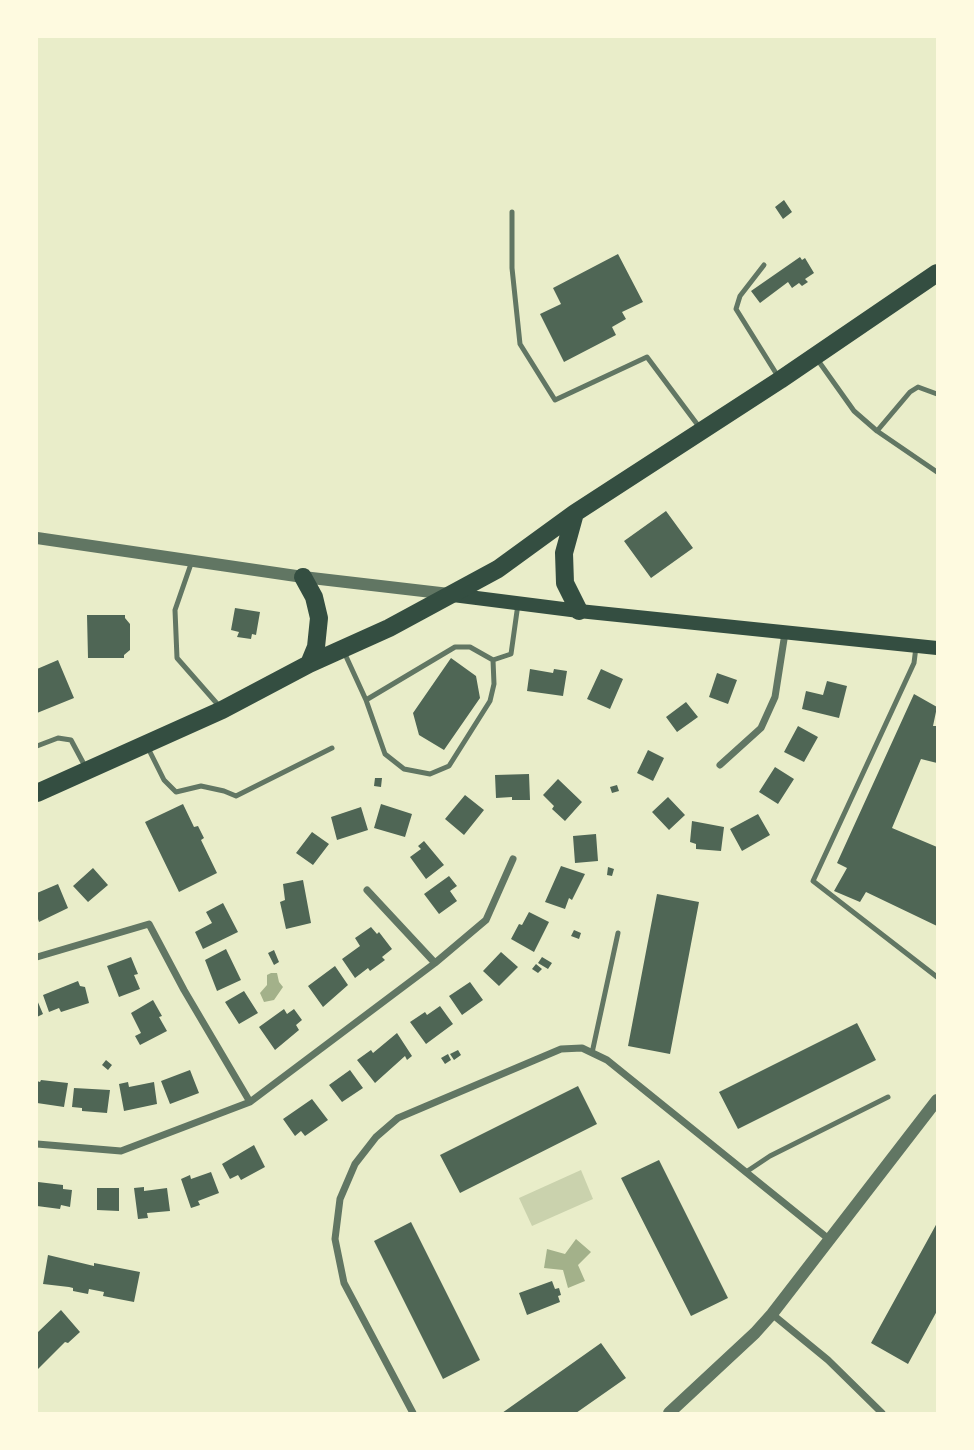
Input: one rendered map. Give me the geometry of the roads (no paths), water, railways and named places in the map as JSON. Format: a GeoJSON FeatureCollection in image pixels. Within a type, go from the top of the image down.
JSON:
{"type":"FeatureCollection","features":[{"type":"Feature","properties":{"kind":"main road"},"geometry":{"type":"LineString","coordinates":[[37,793],[222,710],[309,664],[389,628],[498,569],[575,513],[815,357],[937,273]]}},
{"type":"Feature","properties":{"kind":"main road"},"geometry":{"type":"LineString","coordinates":[[575,513],[564,553],[565,583],[579,611]]}},
{"type":"Feature","properties":{"kind":"main road"},"geometry":{"type":"LineString","coordinates":[[303,577],[314,597],[319,618],[316,648],[309,664]]}},
{"type":"Feature","properties":{"kind":"main road"},"geometry":{"type":"LineString","coordinates":[[453,595],[579,611],[937,648]]}},
{"type":"Feature","properties":{"kind":"street"},"geometry":{"type":"LineString","coordinates":[[37,538],[303,577],[453,595]]}},
{"type":"Feature","properties":{"kind":"street"},"geometry":{"type":"LineString","coordinates":[[720,765],[761,729],[775,697],[785,633]]}},
{"type":"Feature","properties":{"kind":"street"},"geometry":{"type":"LineString","coordinates":[[37,1144],[121,1151],[250,1102],[435,963],[486,920],[513,859]]}},
{"type":"Feature","properties":{"kind":"street"},"geometry":{"type":"LineString","coordinates":[[367,890],[435,963]]}},
{"type":"Feature","properties":{"kind":"street"},"geometry":{"type":"LineString","coordinates":[[37,957],[149,924],[184,990],[250,1102]]}},
{"type":"Feature","properties":{"kind":"street"},"geometry":{"type":"LineString","coordinates":[[413,1413],[344,1283],[335,1239],[340,1199],[355,1164],[376,1137],[398,1118],[561,1049],[582,1048],[607,1060],[831,1240]]}},
{"type":"Feature","properties":{"kind":"street"},"geometry":{"type":"LineString","coordinates":[[669,1413],[772,1314],[935,1107]]}},
{"type":"Feature","properties":{"kind":"street"},"geometry":{"type":"LineString","coordinates":[[772,1314],[828,1360],[882,1413]]}},
{"type":"Feature","properties":{"kind":"lane"},"geometry":{"type":"LineString","coordinates":[[512,212],[512,268],[520,344],[555,400],[647,357],[702,431]]}},
{"type":"Feature","properties":{"kind":"lane"},"geometry":{"type":"LineString","coordinates":[[764,265],[740,296],[736,309],[780,380]]}},
{"type":"Feature","properties":{"kind":"lane"},"geometry":{"type":"LineString","coordinates":[[815,357],[854,411],[877,431],[937,472]]}},
{"type":"Feature","properties":{"kind":"lane"},"geometry":{"type":"LineString","coordinates":[[877,431],[910,391],[918,387],[937,394]]}},
{"type":"Feature","properties":{"kind":"lane"},"geometry":{"type":"LineString","coordinates":[[192,561],[175,610],[177,658],[222,710]]}},
{"type":"Feature","properties":{"kind":"lane"},"geometry":{"type":"LineString","coordinates":[[366,700],[455,647],[470,647],[493,660],[511,654],[517,604]]}},
{"type":"Feature","properties":{"kind":"lane"},"geometry":{"type":"LineString","coordinates":[[916,646],[914,663],[813,881],[937,977]]}},
{"type":"Feature","properties":{"kind":"lane"},"geometry":{"type":"LineString","coordinates":[[343,649],[366,700],[385,754],[404,768],[430,775],[449,766],[490,701],[494,684],[493,660]]}},
{"type":"Feature","properties":{"kind":"lane"},"geometry":{"type":"LineString","coordinates":[[37,746],[58,738],[71,740],[88,771]]}},
{"type":"Feature","properties":{"kind":"lane"},"geometry":{"type":"LineString","coordinates":[[146,745],[164,780],[176,792],[201,786],[224,790],[236,796],[332,748]]}},
{"type":"Feature","properties":{"kind":"lane"},"geometry":{"type":"LineString","coordinates":[[592,1053],[618,933]]}},
{"type":"Feature","properties":{"kind":"lane"},"geometry":{"type":"LineString","coordinates":[[746,1172],[770,1156],[888,1097]]}}]}
